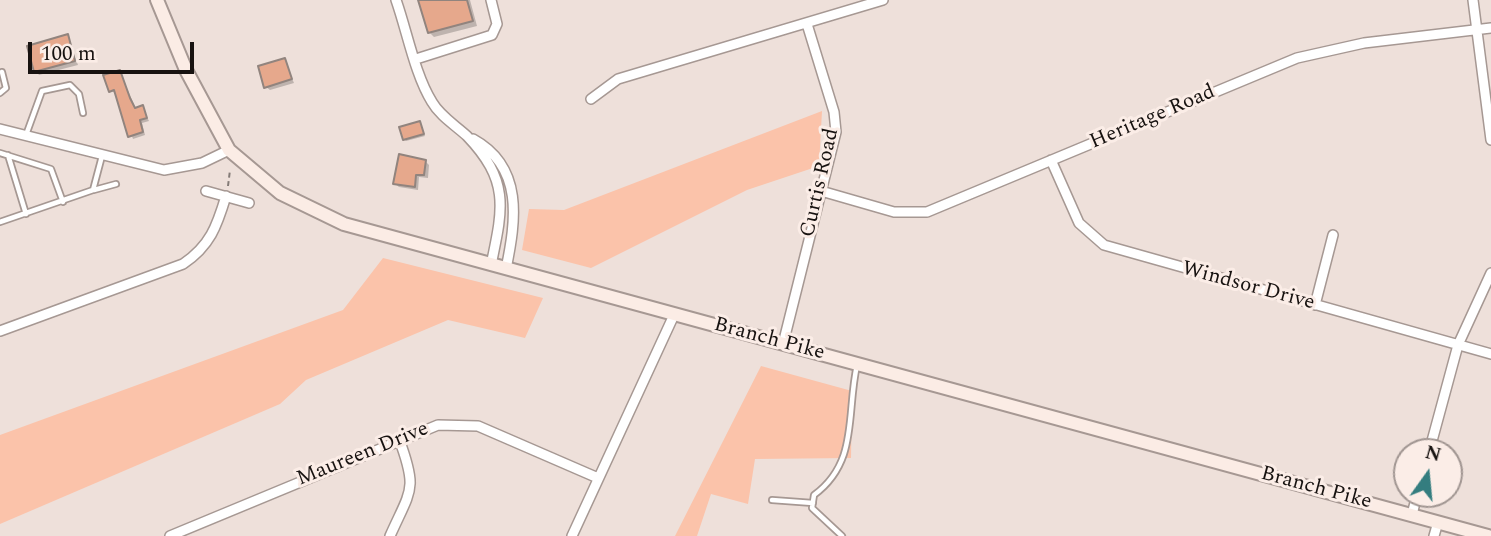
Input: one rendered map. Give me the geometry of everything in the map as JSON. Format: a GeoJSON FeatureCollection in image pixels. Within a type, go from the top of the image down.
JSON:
{"type":"FeatureCollection","features":[{"type":"Feature","properties":{"kind":"street","name":"Branch Pike"},"geometry":{"type":"LineString","coordinates":[[157,0],[186,70],[229,150],[280,193],[326,216],[491,265],[1488,536]]}},
{"type":"Feature","properties":{"kind":"street"},"geometry":{"type":"LineString","coordinates":[[396,0],[432,103],[465,135],[491,167],[501,190],[502,215],[491,265]]}},
{"type":"Feature","properties":{"kind":"street"},"geometry":{"type":"LineString","coordinates":[[416,59],[492,35],[497,24],[491,0]]}},
{"type":"Feature","properties":{"kind":"street"},"geometry":{"type":"LineString","coordinates":[[591,99],[618,79],[883,0]]}},
{"type":"Feature","properties":{"kind":"street"},"geometry":{"type":"LineString","coordinates":[[1473,0],[1491,140]]}},
{"type":"Feature","properties":{"kind":"street","name":"Curtis Road"},"geometry":{"type":"LineString","coordinates":[[783,344],[835,142],[836,122],[807,24]]}},
{"type":"Feature","properties":{"kind":"street","name":"Heritage Road"},"geometry":{"type":"LineString","coordinates":[[821,191],[912,214],[937,208],[1308,55],[1364,43],[1491,28]]}},
{"type":"Feature","properties":{"kind":"street"},"geometry":{"type":"LineString","coordinates":[[0,129],[164,170],[202,163],[229,150]]}},
{"type":"Feature","properties":{"kind":"street"},"geometry":{"type":"LineString","coordinates":[[465,135],[494,155],[511,183],[515,217],[506,269]]}},
{"type":"Feature","properties":{"kind":"street","name":"Windsor Drive"},"geometry":{"type":"LineString","coordinates":[[1051,160],[1079,223],[1104,245],[1491,354]]}},
{"type":"Feature","properties":{"kind":"street"},"geometry":{"type":"LineString","coordinates":[[206,191],[226,194],[249,203]]}},
{"type":"Feature","properties":{"kind":"street"},"geometry":{"type":"LineString","coordinates":[[0,331],[183,264],[200,253],[211,238],[226,194]]}},
{"type":"Feature","properties":{"kind":"street"},"geometry":{"type":"LineString","coordinates":[[1315,305],[1333,235]]}},
{"type":"Feature","properties":{"kind":"street"},"geometry":{"type":"LineString","coordinates":[[1433,438],[1458,345],[1491,273]]}},
{"type":"Feature","properties":{"kind":"street"},"geometry":{"type":"LineString","coordinates":[[572,536],[674,315]]}},
{"type":"Feature","properties":{"kind":"street","name":"Maureen Drive"},"geometry":{"type":"LineString","coordinates":[[170,536],[438,425],[478,425],[598,478]]}},
{"type":"Feature","properties":{"kind":"street"},"geometry":{"type":"LineString","coordinates":[[390,536],[412,487],[412,472],[399,439]]}},
{"type":"Feature","properties":{"kind":"street"},"geometry":{"type":"LineString","coordinates":[[1412,515],[1414,508]]}},
{"type":"Feature","properties":{"kind":"street"},"geometry":{"type":"LineString","coordinates":[[1434,536],[1438,522]]}},
{"type":"Feature","properties":{"kind":"lane"},"geometry":{"type":"LineString","coordinates":[[0,93],[6,88],[2,72]]}},
{"type":"Feature","properties":{"kind":"lane"},"geometry":{"type":"LineString","coordinates":[[26,136],[42,91],[70,85],[79,94],[83,113]]}},
{"type":"Feature","properties":{"kind":"lane"},"geometry":{"type":"LineString","coordinates":[[0,153],[51,169],[63,201]]}},
{"type":"Feature","properties":{"kind":"lane"},"geometry":{"type":"LineString","coordinates":[[8,155],[26,215]]}},
{"type":"Feature","properties":{"kind":"lane"},"geometry":{"type":"LineString","coordinates":[[93,190],[102,156]]}},
{"type":"Feature","properties":{"kind":"lane"},"geometry":{"type":"LineString","coordinates":[[0,222],[116,184]]}},
{"type":"Feature","properties":{"kind":"lane"},"geometry":{"type":"LineString","coordinates":[[842,536],[812,508],[814,495],[830,484],[844,458],[857,364]]}},
{"type":"Feature","properties":{"kind":"lane"},"geometry":{"type":"LineString","coordinates":[[772,500],[813,503]]}},
{"type":"Feature","properties":{"kind":"path"},"geometry":{"type":"LineString","coordinates":[[226,194],[230,170]]}},
{"type":"Feature","properties":{"kind":"shaded area"},"geometry":{"type":"Polygon","coordinates":[[[822,111],[819,166],[747,190],[591,268],[522,250],[529,209],[564,210],[822,111]]]}},
{"type":"Feature","properties":{"kind":"shaded area"},"geometry":{"type":"Polygon","coordinates":[[[383,258],[543,298],[525,338],[448,320],[306,380],[280,404],[0,524],[0,435],[343,310],[383,258]]]}},
{"type":"Feature","properties":{"kind":"shaded area"},"geometry":{"type":"Polygon","coordinates":[[[761,366],[852,391],[851,458],[755,459],[748,504],[711,494],[697,536],[675,536],[761,366]]]}},
{"type":"Feature","properties":{"kind":"building"},"geometry":{"type":"Polygon","coordinates":[[[418,0],[467,0],[473,21],[428,33],[418,0]]]}},
{"type":"Feature","properties":{"kind":"building"},"geometry":{"type":"Polygon","coordinates":[[[68,34],[75,61],[34,72],[27,46],[68,34]]]}},
{"type":"Feature","properties":{"kind":"building"},"geometry":{"type":"Polygon","coordinates":[[[285,58],[292,79],[264,88],[258,66],[285,58]]]}},
{"type":"Feature","properties":{"kind":"building"},"geometry":{"type":"Polygon","coordinates":[[[120,70],[135,108],[143,105],[147,118],[140,120],[143,132],[128,137],[114,90],[109,92],[103,75],[120,70]]]}},
{"type":"Feature","properties":{"kind":"building"},"geometry":{"type":"Polygon","coordinates":[[[420,121],[424,134],[403,140],[399,127],[420,121]]]}},
{"type":"Feature","properties":{"kind":"building"},"geometry":{"type":"Polygon","coordinates":[[[399,154],[426,160],[424,175],[416,175],[415,187],[393,184],[399,154]]]}}]}
